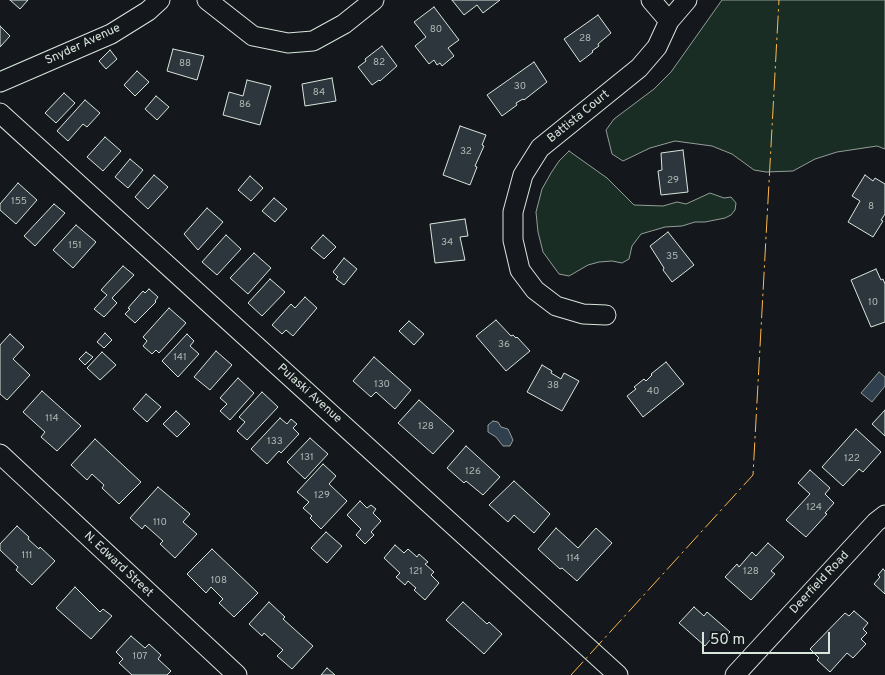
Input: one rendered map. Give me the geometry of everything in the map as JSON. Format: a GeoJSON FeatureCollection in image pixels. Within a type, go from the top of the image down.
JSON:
{"type":"FeatureCollection","features":[{"type":"Feature","properties":{"kind":"street","name":"Snyder Avenue"},"geometry":{"type":"LineString","coordinates":[[0,82],[111,34],[148,11],[160,0]]}},
{"type":"Feature","properties":{"kind":"street"},"geometry":{"type":"LineString","coordinates":[[207,0],[253,36],[288,43],[314,41],[344,24],[374,0]]}},
{"type":"Feature","properties":{"kind":"street"},"geometry":{"type":"LineString","coordinates":[[651,0],[669,21]]}},
{"type":"Feature","properties":{"kind":"street","name":"Battista Court"},"geometry":{"type":"LineString","coordinates":[[606,315],[583,314],[556,306],[534,290],[520,270],[513,240],[513,212],[523,175],[540,148],[639,68],[656,47],[669,21],[687,0]]}},
{"type":"Feature","properties":{"kind":"street","name":"Pulaski Avenue"},"geometry":{"type":"LineString","coordinates":[[0,113],[618,675]]}},
{"type":"Feature","properties":{"kind":"street","name":"N. Edward Street"},"geometry":{"type":"LineString","coordinates":[[0,454],[237,675]]}},
{"type":"Feature","properties":{"kind":"street","name":"Deerfield Road"},"geometry":{"type":"LineString","coordinates":[[735,675],[885,514]]}},
{"type":"Feature","properties":{"kind":"green space"},"geometry":{"type":"Polygon","coordinates":[[[722,0],[885,0],[885,149],[877,146],[837,152],[815,159],[793,171],[766,172],[754,170],[732,154],[712,146],[675,141],[650,148],[623,161],[612,154],[606,130],[614,119],[654,89],[671,72],[722,0]]]}},
{"type":"Feature","properties":{"kind":"green space"},"geometry":{"type":"Polygon","coordinates":[[[569,151],[607,178],[634,205],[663,206],[677,202],[686,204],[710,193],[724,198],[731,197],[736,203],[735,210],[725,218],[695,222],[682,226],[665,227],[641,234],[632,246],[629,259],[622,263],[612,261],[599,262],[588,265],[569,276],[559,274],[543,252],[536,212],[542,189],[559,161],[569,151]]]}},
{"type":"Feature","properties":{"kind":"water"},"geometry":{"type":"Polygon","coordinates":[[[879,372],[885,377],[885,386],[872,402],[861,393],[879,372]]]}},
{"type":"Feature","properties":{"kind":"water"},"geometry":{"type":"Polygon","coordinates":[[[493,421],[498,422],[501,427],[508,429],[513,440],[510,446],[503,446],[496,437],[488,432],[488,425],[493,421]]]}},
{"type":"Feature","properties":{"kind":"building"},"geometry":{"type":"Polygon","coordinates":[[[10,0],[28,0],[20,9],[10,0]]]}},
{"type":"Feature","properties":{"kind":"building"},"geometry":{"type":"Polygon","coordinates":[[[452,0],[500,0],[483,13],[477,5],[464,15],[452,0]]]}},
{"type":"Feature","properties":{"kind":"building"},"geometry":{"type":"Polygon","coordinates":[[[434,7],[459,40],[448,48],[454,56],[442,66],[440,63],[437,65],[434,60],[429,64],[415,46],[426,37],[414,22],[434,7]]]}},
{"type":"Feature","properties":{"kind":"building"},"geometry":{"type":"Polygon","coordinates":[[[598,15],[611,33],[598,44],[599,46],[593,52],[580,62],[564,39],[598,15]]]}},
{"type":"Feature","properties":{"kind":"building"},"geometry":{"type":"Polygon","coordinates":[[[0,26],[10,36],[0,47],[0,26]]]}},
{"type":"Feature","properties":{"kind":"building"},"geometry":{"type":"Polygon","coordinates":[[[382,46],[397,66],[380,81],[372,85],[358,67],[382,46]]]}},
{"type":"Feature","properties":{"kind":"building"},"geometry":{"type":"Polygon","coordinates":[[[173,49],[204,56],[197,80],[167,71],[173,49]]]}},
{"type":"Feature","properties":{"kind":"building"},"geometry":{"type":"Polygon","coordinates":[[[110,50],[117,59],[106,69],[99,61],[110,50]]]}},
{"type":"Feature","properties":{"kind":"building"},"geometry":{"type":"Polygon","coordinates":[[[534,62],[547,82],[524,100],[516,103],[517,105],[502,116],[487,95],[534,62]]]}},
{"type":"Feature","properties":{"kind":"building"},"geometry":{"type":"Polygon","coordinates":[[[137,71],[149,82],[135,96],[124,85],[137,71]]]}},
{"type":"Feature","properties":{"kind":"building"},"geometry":{"type":"Polygon","coordinates":[[[332,78],[336,101],[305,106],[302,84],[332,78]]]}},
{"type":"Feature","properties":{"kind":"building"},"geometry":{"type":"Polygon","coordinates":[[[247,80],[271,86],[260,125],[223,115],[229,92],[243,96],[247,80]]]}},
{"type":"Feature","properties":{"kind":"building"},"geometry":{"type":"Polygon","coordinates":[[[64,93],[75,103],[56,123],[45,113],[64,93]]]}},
{"type":"Feature","properties":{"kind":"building"},"geometry":{"type":"Polygon","coordinates":[[[156,96],[169,107],[157,120],[145,109],[156,96]]]}},
{"type":"Feature","properties":{"kind":"building"},"geometry":{"type":"Polygon","coordinates":[[[85,100],[100,113],[87,127],[83,124],[68,141],[57,131],[85,100]]]}},
{"type":"Feature","properties":{"kind":"building"},"geometry":{"type":"Polygon","coordinates":[[[460,126],[486,135],[470,185],[443,175],[460,126]]]}},
{"type":"Feature","properties":{"kind":"building"},"geometry":{"type":"Polygon","coordinates":[[[105,137],[121,151],[103,171],[87,157],[105,137]]]}},
{"type":"Feature","properties":{"kind":"building"},"geometry":{"type":"Polygon","coordinates":[[[683,150],[688,192],[661,195],[658,171],[662,170],[661,153],[683,150]]]}},
{"type":"Feature","properties":{"kind":"building"},"geometry":{"type":"Polygon","coordinates":[[[130,159],[143,170],[128,188],[115,177],[130,159]]]}},
{"type":"Feature","properties":{"kind":"building"},"geometry":{"type":"Polygon","coordinates":[[[154,175],[168,187],[148,209],[135,197],[154,175]]]}},
{"type":"Feature","properties":{"kind":"building"},"geometry":{"type":"Polygon","coordinates":[[[865,175],[873,181],[875,178],[885,184],[885,214],[873,237],[848,222],[860,201],[852,196],[865,175]]]}},
{"type":"Feature","properties":{"kind":"building"},"geometry":{"type":"Polygon","coordinates":[[[250,176],[263,188],[251,201],[238,190],[250,176]]]}},
{"type":"Feature","properties":{"kind":"building"},"geometry":{"type":"Polygon","coordinates":[[[18,183],[37,200],[16,224],[0,210],[0,204],[18,183]]]}},
{"type":"Feature","properties":{"kind":"building"},"geometry":{"type":"Polygon","coordinates":[[[274,198],[287,209],[275,222],[262,211],[274,198]]]}},
{"type":"Feature","properties":{"kind":"building"},"geometry":{"type":"Polygon","coordinates":[[[54,204],[65,213],[35,246],[24,236],[54,204]]]}},
{"type":"Feature","properties":{"kind":"building"},"geometry":{"type":"Polygon","coordinates":[[[207,208],[223,222],[198,250],[184,234],[207,208]]]}},
{"type":"Feature","properties":{"kind":"building"},"geometry":{"type":"Polygon","coordinates":[[[465,219],[468,236],[460,237],[465,260],[435,263],[430,224],[465,219]]]}},
{"type":"Feature","properties":{"kind":"building"},"geometry":{"type":"Polygon","coordinates":[[[76,225],[96,242],[73,268],[53,250],[76,225]]]}},
{"type":"Feature","properties":{"kind":"building"},"geometry":{"type":"Polygon","coordinates":[[[668,232],[694,265],[672,282],[650,246],[668,232]]]}},
{"type":"Feature","properties":{"kind":"building"},"geometry":{"type":"Polygon","coordinates":[[[226,235],[241,249],[217,275],[202,262],[226,235]]]}},
{"type":"Feature","properties":{"kind":"building"},"geometry":{"type":"Polygon","coordinates":[[[323,235],[336,247],[324,259],[311,248],[323,235]]]}},
{"type":"Feature","properties":{"kind":"building"},"geometry":{"type":"Polygon","coordinates":[[[254,253],[271,268],[248,294],[230,278],[254,253]]]}},
{"type":"Feature","properties":{"kind":"building"},"geometry":{"type":"Polygon","coordinates":[[[344,258],[357,269],[344,285],[336,279],[338,277],[333,272],[344,258]]]}},
{"type":"Feature","properties":{"kind":"building"},"geometry":{"type":"Polygon","coordinates":[[[123,266],[134,275],[112,298],[117,303],[104,317],[94,309],[107,295],[101,290],[123,266]]]}},
{"type":"Feature","properties":{"kind":"building"},"geometry":{"type":"Polygon","coordinates":[[[876,269],[885,284],[885,322],[871,327],[851,280],[876,269]]]}},
{"type":"Feature","properties":{"kind":"building"},"geometry":{"type":"Polygon","coordinates":[[[270,279],[285,292],[262,316],[248,303],[270,279]]]}},
{"type":"Feature","properties":{"kind":"building"},"geometry":{"type":"Polygon","coordinates":[[[149,289],[158,297],[156,302],[135,323],[125,314],[143,291],[145,293],[149,289]]]}},
{"type":"Feature","properties":{"kind":"building"},"geometry":{"type":"Polygon","coordinates":[[[305,297],[317,308],[293,336],[286,330],[282,334],[272,325],[291,304],[295,308],[305,297]]]}},
{"type":"Feature","properties":{"kind":"building"},"geometry":{"type":"Polygon","coordinates":[[[169,308],[186,323],[159,353],[156,350],[152,354],[143,346],[147,341],[143,337],[169,308]]]}},
{"type":"Feature","properties":{"kind":"building"},"geometry":{"type":"Polygon","coordinates":[[[496,320],[511,336],[517,337],[530,351],[506,371],[476,336],[496,320]]]}},
{"type":"Feature","properties":{"kind":"building"},"geometry":{"type":"Polygon","coordinates":[[[409,321],[424,334],[414,345],[399,331],[409,321]]]}},
{"type":"Feature","properties":{"kind":"building"},"geometry":{"type":"Polygon","coordinates":[[[105,333],[112,340],[104,348],[97,342],[105,333]]]}},
{"type":"Feature","properties":{"kind":"building"},"geometry":{"type":"Polygon","coordinates":[[[10,334],[24,347],[13,359],[30,375],[7,400],[0,394],[0,345],[10,334]]]}},
{"type":"Feature","properties":{"kind":"building"},"geometry":{"type":"Polygon","coordinates":[[[187,334],[194,341],[190,346],[199,354],[178,377],[162,361],[187,334]]]}},
{"type":"Feature","properties":{"kind":"building"},"geometry":{"type":"Polygon","coordinates":[[[216,351],[232,365],[210,390],[194,377],[216,351]]]}},
{"type":"Feature","properties":{"kind":"building"},"geometry":{"type":"Polygon","coordinates":[[[86,352],[93,357],[85,365],[79,359],[86,352]]]}},
{"type":"Feature","properties":{"kind":"building"},"geometry":{"type":"Polygon","coordinates":[[[102,352],[116,365],[100,380],[87,368],[102,352]]]}},
{"type":"Feature","properties":{"kind":"building"},"geometry":{"type":"Polygon","coordinates":[[[374,357],[411,390],[395,409],[376,392],[371,397],[353,381],[374,357]]]}},
{"type":"Feature","properties":{"kind":"building"},"geometry":{"type":"Polygon","coordinates":[[[666,362],[684,384],[643,417],[627,396],[636,389],[634,387],[644,379],[646,381],[651,374],[666,362]]]}},
{"type":"Feature","properties":{"kind":"building"},"geometry":{"type":"Polygon","coordinates":[[[542,365],[561,379],[564,373],[579,381],[562,411],[527,392],[542,365]]]}},
{"type":"Feature","properties":{"kind":"building"},"geometry":{"type":"Polygon","coordinates":[[[238,378],[254,393],[230,420],[220,411],[227,404],[220,398],[238,378]]]}},
{"type":"Feature","properties":{"kind":"building"},"geometry":{"type":"Polygon","coordinates":[[[42,391],[81,426],[57,451],[41,437],[45,432],[23,412],[42,391]]]}},
{"type":"Feature","properties":{"kind":"building"},"geometry":{"type":"Polygon","coordinates":[[[262,392],[278,407],[247,440],[237,431],[245,422],[239,417],[262,392]]]}},
{"type":"Feature","properties":{"kind":"building"},"geometry":{"type":"Polygon","coordinates":[[[146,394],[161,407],[147,422],[133,409],[146,394]]]}},
{"type":"Feature","properties":{"kind":"building"},"geometry":{"type":"Polygon","coordinates":[[[419,400],[454,431],[433,454],[398,423],[419,400]]]}},
{"type":"Feature","properties":{"kind":"building"},"geometry":{"type":"Polygon","coordinates":[[[885,410],[885,436],[872,424],[885,410]]]}},
{"type":"Feature","properties":{"kind":"building"},"geometry":{"type":"Polygon","coordinates":[[[176,411],[190,424],[177,437],[163,424],[176,411]]]}},
{"type":"Feature","properties":{"kind":"building"},"geometry":{"type":"Polygon","coordinates":[[[280,418],[287,424],[291,419],[297,424],[293,428],[299,434],[281,453],[279,451],[267,464],[251,449],[280,418]]]}},
{"type":"Feature","properties":{"kind":"building"},"geometry":{"type":"Polygon","coordinates":[[[856,429],[881,452],[863,472],[859,469],[843,486],[822,467],[856,429]]]}},
{"type":"Feature","properties":{"kind":"building"},"geometry":{"type":"Polygon","coordinates":[[[310,438],[328,454],[305,479],[287,462],[310,438]]]}},
{"type":"Feature","properties":{"kind":"building"},"geometry":{"type":"Polygon","coordinates":[[[95,439],[141,482],[119,504],[102,488],[104,485],[92,474],[87,480],[71,465],[95,439]]]}},
{"type":"Feature","properties":{"kind":"building"},"geometry":{"type":"Polygon","coordinates":[[[466,446],[500,477],[483,495],[466,481],[464,483],[447,468],[466,446]]]}},
{"type":"Feature","properties":{"kind":"building"},"geometry":{"type":"Polygon","coordinates":[[[323,464],[336,476],[329,484],[347,501],[321,529],[310,518],[312,516],[303,508],[309,502],[297,492],[323,464]]]}},
{"type":"Feature","properties":{"kind":"building"},"geometry":{"type":"Polygon","coordinates":[[[810,470],[830,488],[825,494],[834,503],[825,513],[827,514],[806,537],[786,520],[810,494],[798,483],[810,470]]]}},
{"type":"Feature","properties":{"kind":"building"},"geometry":{"type":"Polygon","coordinates":[[[514,481],[550,514],[534,533],[514,515],[508,522],[489,505],[514,481]]]}},
{"type":"Feature","properties":{"kind":"building"},"geometry":{"type":"Polygon","coordinates":[[[158,487],[190,514],[183,522],[197,534],[175,558],[160,544],[163,541],[145,525],[142,529],[130,518],[158,487]]]}},
{"type":"Feature","properties":{"kind":"building"},"geometry":{"type":"Polygon","coordinates":[[[360,501],[367,508],[371,505],[376,509],[373,513],[381,521],[371,532],[374,535],[365,544],[356,535],[361,529],[347,515],[360,501]]]}},
{"type":"Feature","properties":{"kind":"building"},"geometry":{"type":"Polygon","coordinates":[[[17,526],[29,537],[28,539],[55,561],[32,585],[16,570],[18,567],[0,550],[0,544],[17,526]]]}},
{"type":"Feature","properties":{"kind":"building"},"geometry":{"type":"Polygon","coordinates":[[[556,528],[578,548],[596,528],[612,543],[577,581],[562,568],[560,569],[538,549],[556,528]]]}},
{"type":"Feature","properties":{"kind":"building"},"geometry":{"type":"Polygon","coordinates":[[[326,532],[342,546],[327,563],[311,548],[326,532]]]}},
{"type":"Feature","properties":{"kind":"building"},"geometry":{"type":"Polygon","coordinates":[[[768,543],[784,557],[771,571],[775,574],[751,600],[725,577],[737,564],[739,567],[752,552],[756,556],[768,543]]]}},
{"type":"Feature","properties":{"kind":"building"},"geometry":{"type":"Polygon","coordinates":[[[395,545],[404,553],[408,549],[417,557],[419,554],[428,562],[425,564],[434,572],[431,575],[439,583],[425,600],[414,590],[416,588],[408,581],[405,585],[396,577],[400,573],[384,558],[395,545]]]}},
{"type":"Feature","properties":{"kind":"building"},"geometry":{"type":"Polygon","coordinates":[[[212,549],[258,593],[234,617],[219,603],[223,599],[211,587],[206,593],[187,574],[212,549]]]}},
{"type":"Feature","properties":{"kind":"building"},"geometry":{"type":"Polygon","coordinates":[[[883,569],[885,571],[885,594],[874,584],[880,577],[878,575],[883,569]]]}},
{"type":"Feature","properties":{"kind":"building"},"geometry":{"type":"Polygon","coordinates":[[[75,587],[100,612],[103,609],[112,616],[91,639],[56,608],[75,587]]]}},
{"type":"Feature","properties":{"kind":"building"},"geometry":{"type":"Polygon","coordinates":[[[269,602],[285,617],[283,619],[313,646],[292,669],[277,656],[283,650],[264,633],[262,636],[249,624],[269,602]]]}},
{"type":"Feature","properties":{"kind":"building"},"geometry":{"type":"Polygon","coordinates":[[[463,602],[487,624],[489,622],[502,634],[484,654],[446,620],[463,602]]]}},
{"type":"Feature","properties":{"kind":"building"},"geometry":{"type":"Polygon","coordinates":[[[694,607],[704,616],[707,612],[730,632],[717,645],[711,639],[705,646],[679,623],[694,607]]]}},
{"type":"Feature","properties":{"kind":"building"},"geometry":{"type":"Polygon","coordinates":[[[854,611],[868,623],[863,629],[867,633],[861,639],[866,644],[853,658],[847,653],[830,672],[817,660],[819,658],[810,649],[845,613],[849,616],[854,611]]]}},
{"type":"Feature","properties":{"kind":"building"},"geometry":{"type":"Polygon","coordinates":[[[131,636],[145,648],[149,644],[161,655],[158,659],[171,671],[167,675],[132,675],[119,663],[123,659],[116,652],[131,636]]]}},
{"type":"Feature","properties":{"kind":"building"},"geometry":{"type":"Polygon","coordinates":[[[327,668],[335,675],[321,675],[327,668]]]}},
{"type":"Feature","properties":{"kind":"power"},"geometry":{"type":"LineString","coordinates":[[571,675],[753,475],[779,0]]}}]}
